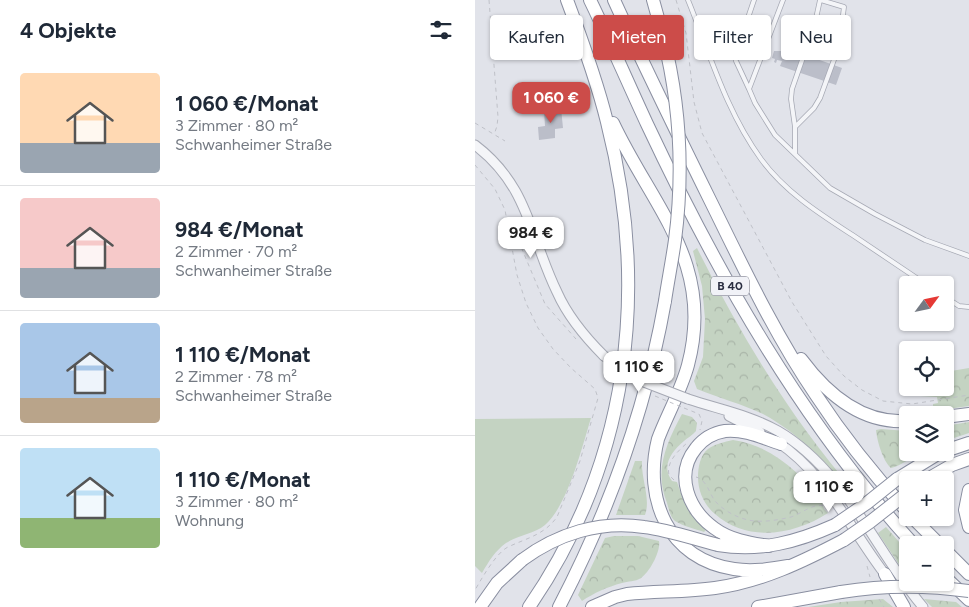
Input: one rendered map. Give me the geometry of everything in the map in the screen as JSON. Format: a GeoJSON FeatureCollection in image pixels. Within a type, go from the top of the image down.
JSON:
{"type":"FeatureCollection","features":[{"type":"Feature","properties":{"kind":"highway"},"geometry":{"type":"LineString","coordinates":[[529,607],[559,560],[577,524],[603,457],[617,402],[624,361],[629,299],[625,222],[613,148],[600,96],[567,0]]}},
{"type":"Feature","properties":{"kind":"highway","name":"B 40"},"geometry":{"type":"LineString","coordinates":[[591,0],[647,124],[687,205],[751,323],[800,400],[847,465],[906,536]]}},
{"type":"Feature","properties":{"kind":"highway","name":"B 40"},"geometry":{"type":"LineString","coordinates":[[614,0],[665,111],[766,310],[815,395],[863,460],[899,502]]}},
{"type":"Feature","properties":{"kind":"highway"},"geometry":{"type":"LineString","coordinates":[[559,607],[595,533],[622,463],[647,382],[665,301],[677,225],[680,159],[679,127],[675,92],[653,0]]}},
{"type":"Feature","properties":{"kind":"highway"},"geometry":{"type":"LineString","coordinates":[[600,96],[622,142],[676,236],[686,262],[692,291],[694,330],[688,365],[658,439],[655,452],[653,478],[655,498],[660,513],[670,530],[686,547],[698,556],[715,564],[741,570],[787,566]]}},
{"type":"Feature","properties":{"kind":"highway"},"geometry":{"type":"LineString","coordinates":[[766,310],[805,365],[836,397],[854,409],[873,417],[899,421]]}},
{"type":"Feature","properties":{"kind":"highway"},"geometry":{"type":"LineString","coordinates":[[954,416],[969,414]]}},
{"type":"Feature","properties":{"kind":"highway"},"geometry":{"type":"LineString","coordinates":[[769,546],[742,541],[709,524],[695,508],[687,493],[685,470],[690,456],[701,442],[720,432],[740,431],[781,444]]}},
{"type":"Feature","properties":{"kind":"highway"},"geometry":{"type":"LineString","coordinates":[[954,448],[969,443]]}},
{"type":"Feature","properties":{"kind":"highway"},"geometry":{"type":"LineString","coordinates":[[942,471],[969,459]]}},
{"type":"Feature","properties":{"kind":"highway"},"geometry":{"type":"LineString","coordinates":[[480,607],[497,583],[521,560],[533,551],[558,538],[589,528],[609,526],[644,527],[718,545],[738,548],[769,546],[811,536],[835,525],[897,479],[926,461]]}},
{"type":"Feature","properties":{"kind":"highway"},"geometry":{"type":"LineString","coordinates":[[969,490],[965,510],[969,527]]}},
{"type":"Feature","properties":{"kind":"highway"},"geometry":{"type":"LineString","coordinates":[[592,607],[627,594],[698,590],[751,581],[821,552],[844,540],[899,499]]}},
{"type":"Feature","properties":{"kind":"highway"},"geometry":{"type":"LineString","coordinates":[[921,526],[931,536]]}},
{"type":"Feature","properties":{"kind":"highway"},"geometry":{"type":"LineString","coordinates":[[954,559],[969,574]]}},
{"type":"Feature","properties":{"kind":"highway"},"geometry":{"type":"LineString","coordinates":[[885,574],[905,607]]}},
{"type":"Feature","properties":{"kind":"highway"},"geometry":{"type":"LineString","coordinates":[[758,607],[841,592],[901,586],[931,587],[969,592]]}},
{"type":"Feature","properties":{"kind":"highway"},"geometry":{"type":"LineString","coordinates":[[954,586],[969,600]]}},
{"type":"Feature","properties":{"kind":"street"},"geometry":{"type":"LineString","coordinates":[[475,145],[491,158],[520,198],[552,283],[560,299],[578,328],[604,356],[644,382],[761,423],[779,432],[808,454],[837,485],[923,607]]}},
{"type":"Feature","properties":{"kind":"street"},"geometry":{"type":"LineString","coordinates":[[711,407],[781,444],[805,465],[833,497],[885,574],[911,607]]}},
{"type":"Feature","properties":{"kind":"lane"},"geometry":{"type":"LineString","coordinates":[[688,0],[726,97],[739,125],[761,160],[813,210],[913,276]]}},
{"type":"Feature","properties":{"kind":"lane"},"geometry":{"type":"LineString","coordinates":[[755,0],[735,56],[755,103],[775,135],[829,188],[925,240],[969,256]]}},
{"type":"Feature","properties":{"kind":"lane"},"geometry":{"type":"LineString","coordinates":[[749,89],[783,0]]}},
{"type":"Feature","properties":{"kind":"lane"},"geometry":{"type":"LineString","coordinates":[[795,128],[814,108],[820,98],[839,46],[844,7],[821,0],[792,89],[795,154]]}},
{"type":"Feature","properties":{"kind":"lane"},"geometry":{"type":"LineString","coordinates":[[954,303],[959,306],[969,307]]}},
{"type":"Feature","properties":{"kind":"path"},"geometry":{"type":"LineString","coordinates":[[489,0],[498,117],[494,136]]}},
{"type":"Feature","properties":{"kind":"path"},"geometry":{"type":"LineString","coordinates":[[675,0],[685,32],[694,102],[703,133],[792,302],[826,356],[844,376],[862,390],[883,401],[912,404],[969,395]]}},
{"type":"Feature","properties":{"kind":"path"},"geometry":{"type":"LineString","coordinates":[[475,123],[505,141]]}},
{"type":"Feature","properties":{"kind":"path"},"geometry":{"type":"LineString","coordinates":[[475,165],[495,189],[505,210],[509,222],[511,248],[519,282],[526,303],[539,328],[553,349],[595,389],[599,398],[580,461],[557,517],[542,532],[508,547],[500,553],[475,590]]}},
{"type":"Feature","properties":{"kind":"path"},"geometry":{"type":"LineString","coordinates":[[684,408],[697,412],[701,417],[702,425],[699,432]]}},
{"type":"Feature","properties":{"kind":"path"},"geometry":{"type":"LineString","coordinates":[[675,480],[669,473],[670,463],[682,447],[691,440]]}},
{"type":"Feature","properties":{"kind":"green space"},"geometry":{"type":"Polygon","coordinates":[[[697,248],[762,366],[813,440],[855,493],[851,495],[801,440],[776,422],[755,410],[697,389],[694,381],[703,357],[705,319],[702,286],[693,251],[697,248]]]}},
{"type":"Feature","properties":{"kind":"green space"},"geometry":{"type":"Polygon","coordinates":[[[969,368],[969,406],[954,408],[954,406],[933,406],[933,404],[938,403],[937,397],[920,396],[954,396],[954,370],[969,368]]]}},
{"type":"Feature","properties":{"kind":"green space"},"geometry":{"type":"Polygon","coordinates":[[[682,414],[692,417],[697,423],[696,431],[679,445],[669,460],[667,470],[672,481],[677,482],[692,514],[707,529],[704,532],[673,519],[663,491],[662,468],[664,457],[671,436],[682,414]]]}},
{"type":"Feature","properties":{"kind":"green space"},"geometry":{"type":"Polygon","coordinates":[[[591,418],[573,475],[561,504],[553,516],[541,528],[511,540],[502,546],[492,556],[482,573],[475,566],[475,419],[591,418]]]}},
{"type":"Feature","properties":{"kind":"green space"},"geometry":{"type":"Polygon","coordinates":[[[969,422],[969,433],[954,438],[954,424],[969,422]]]}},
{"type":"Feature","properties":{"kind":"green space"},"geometry":{"type":"Polygon","coordinates":[[[876,430],[899,430],[899,461],[906,461],[891,468],[888,465],[883,456],[876,430]]]}},
{"type":"Feature","properties":{"kind":"green space"},"geometry":{"type":"Polygon","coordinates":[[[733,440],[761,448],[784,462],[826,502],[822,503],[828,513],[801,527],[771,533],[742,529],[728,523],[715,514],[705,502],[700,492],[698,470],[703,455],[708,449],[717,444],[733,440]]]}},
{"type":"Feature","properties":{"kind":"green space"},"geometry":{"type":"Polygon","coordinates":[[[635,461],[642,461],[647,502],[645,515],[616,515],[635,461]]]}},
{"type":"Feature","properties":{"kind":"green space"},"geometry":{"type":"Polygon","coordinates":[[[886,527],[899,542],[899,564],[878,533],[886,527]]]}},
{"type":"Feature","properties":{"kind":"green space"},"geometry":{"type":"Polygon","coordinates":[[[638,536],[659,541],[654,561],[648,571],[639,579],[606,588],[582,601],[578,595],[605,538],[638,536]]]}},
{"type":"Feature","properties":{"kind":"green space"},"geometry":{"type":"Polygon","coordinates":[[[883,599],[893,607],[808,607],[841,602],[883,599]]]}},
{"type":"Feature","properties":{"kind":"green space"},"geometry":{"type":"Polygon","coordinates":[[[924,599],[956,602],[962,607],[932,607],[924,599]]]}},
{"type":"Feature","properties":{"kind":"building"},"geometry":{"type":"Polygon","coordinates":[[[774,51],[781,51],[781,60],[820,60],[842,68],[836,85],[780,66],[782,61],[777,60],[776,63],[774,62],[775,59],[772,58],[774,51]]]}},
{"type":"Feature","properties":{"kind":"building"},"geometry":{"type":"Polygon","coordinates":[[[561,108],[563,128],[555,129],[555,138],[539,140],[538,127],[545,126],[544,110],[561,108]]]}}]}
